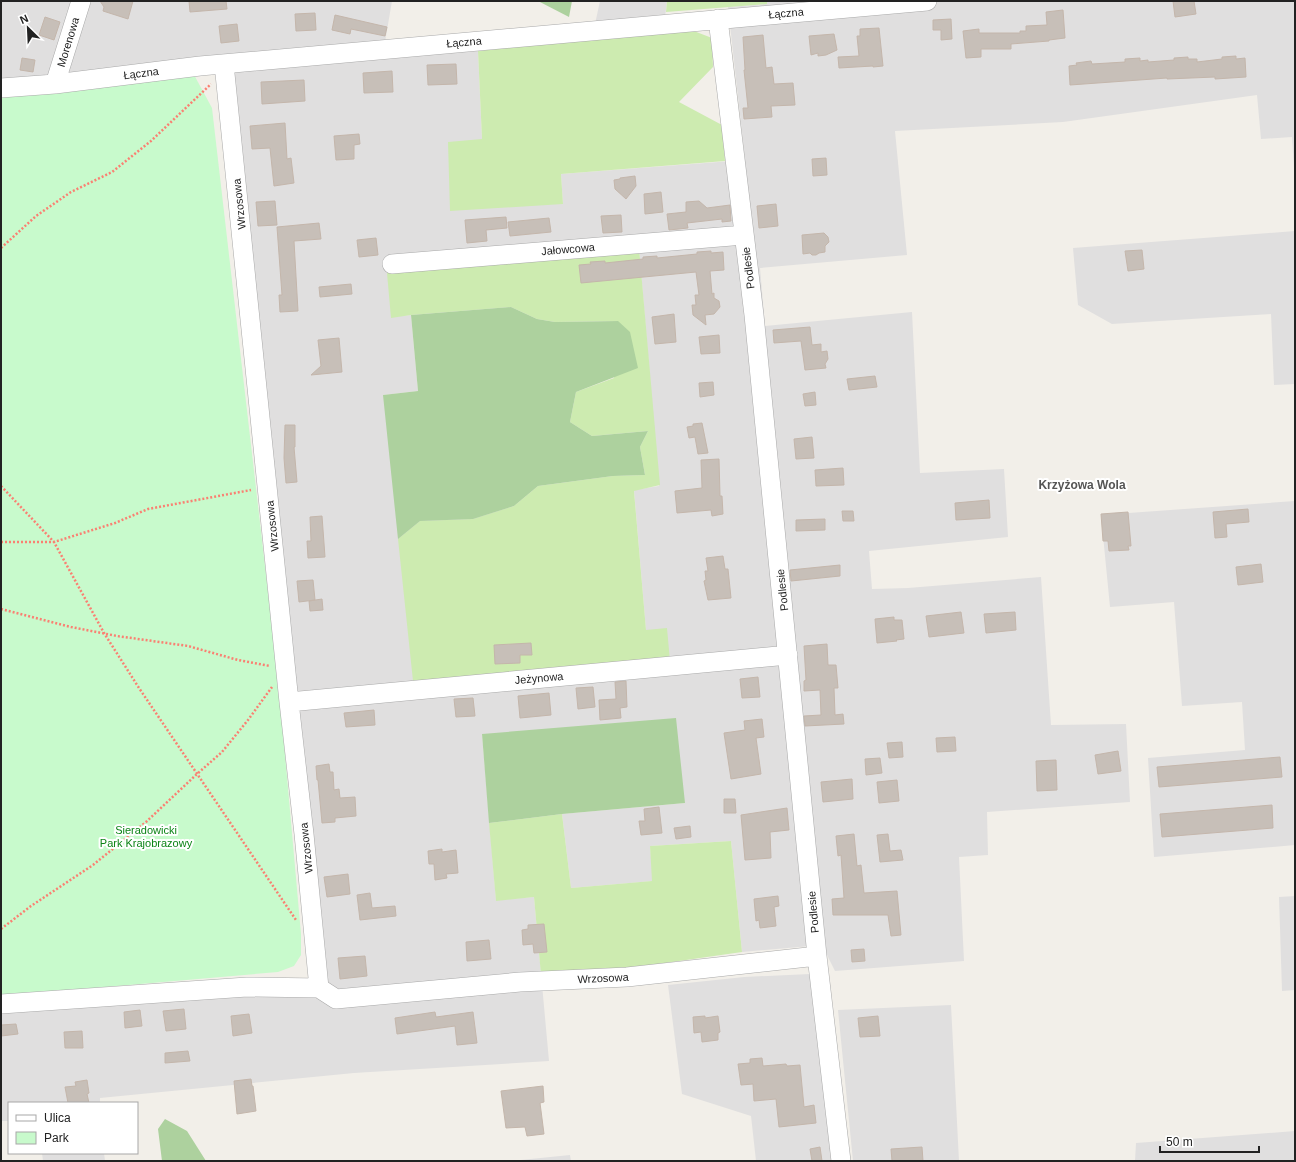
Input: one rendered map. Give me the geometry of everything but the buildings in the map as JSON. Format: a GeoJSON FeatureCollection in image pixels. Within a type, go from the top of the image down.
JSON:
{"type":"FeatureCollection","features":[{"type":"Feature","properties":{"kind":"street","name":"Morenowa"},"geometry":{"type":"LineString","coordinates":[[55,84],[81,1]]}},
{"type":"Feature","properties":{"kind":"street","name":"Łączna"},"geometry":{"type":"LineString","coordinates":[[1,88],[55,84],[224,64],[926,1]]}},
{"type":"Feature","properties":{"kind":"street","name":"Podlesie"},"geometry":{"type":"LineString","coordinates":[[718,19],[744,234],[788,655],[817,956],[841,1161]]}},
{"type":"Feature","properties":{"kind":"street","name":"Wrzosowa"},"geometry":{"type":"LineString","coordinates":[[224,64],[319,988],[336,999],[520,982],[628,977],[817,956]]}},
{"type":"Feature","properties":{"kind":"street","name":"Jałowcowa"},"geometry":{"type":"LineString","coordinates":[[392,264],[744,234]]}},
{"type":"Feature","properties":{"kind":"street","name":"Jeżynowa"},"geometry":{"type":"LineString","coordinates":[[289,702],[788,655]]}},
{"type":"Feature","properties":{"kind":"street"},"geometry":{"type":"LineString","coordinates":[[1,1004],[246,987],[319,988]]}},
{"type":"Feature","properties":{"kind":"path"},"geometry":{"type":"LineString","coordinates":[[1,248],[36,216],[71,192],[112,172],[151,141],[214,81],[224,64]]}},
{"type":"Feature","properties":{"kind":"path"},"geometry":{"type":"LineString","coordinates":[[1,486],[54,542],[104,634],[297,923]]}},
{"type":"Feature","properties":{"kind":"path"},"geometry":{"type":"LineString","coordinates":[[1,542],[54,542],[115,523],[148,509],[268,487]]}},
{"type":"Feature","properties":{"kind":"path"},"geometry":{"type":"LineString","coordinates":[[1,609],[104,634],[188,646],[238,660],[286,669],[222,752],[146,822],[93,865],[31,906],[1,929]]}},
{"type":"Feature","properties":{"kind":"shaded area"},"geometry":{"type":"Polygon","coordinates":[[[1,1],[392,1],[385,42],[1,80],[1,1]]]}},
{"type":"Feature","properties":{"kind":"shaded area"},"geometry":{"type":"Polygon","coordinates":[[[600,1],[667,1],[665,17],[595,24],[600,1]]]}},
{"type":"Feature","properties":{"kind":"shaded area"},"geometry":{"type":"Polygon","coordinates":[[[767,1],[1295,1],[1295,182],[1292,137],[1261,139],[1257,95],[1063,122],[895,131],[907,255],[760,268],[765,326],[912,312],[920,473],[1004,469],[1008,537],[869,551],[872,589],[908,588],[1041,577],[1051,725],[1126,724],[1130,802],[987,812],[988,855],[959,857],[964,961],[835,971],[822,945],[742,952],[731,841],[650,846],[653,881],[571,888],[562,814],[685,803],[482,734],[496,900],[534,897],[549,1061],[354,1073],[100,1098],[100,1102],[8,1102],[8,1121],[1,1121],[1,1011],[327,983],[231,81],[233,69],[478,51],[482,139],[563,204],[561,174],[745,160],[728,7],[766,4],[767,1]],[[639,248],[391,317],[411,315],[418,391],[383,395],[646,630],[634,490],[659,486],[639,248]]]}},
{"type":"Feature","properties":{"kind":"shaded area"},"geometry":{"type":"Polygon","coordinates":[[[1295,231],[1295,384],[1274,385],[1271,314],[1112,324],[1078,305],[1073,248],[1295,231]]]}},
{"type":"Feature","properties":{"kind":"shaded area"},"geometry":{"type":"Polygon","coordinates":[[[1295,501],[1295,845],[1154,857],[1148,758],[1245,750],[1242,702],[1182,706],[1174,602],[1110,607],[1101,515],[1295,501]]]}},
{"type":"Feature","properties":{"kind":"shaded area"},"geometry":{"type":"Polygon","coordinates":[[[1295,896],[1295,990],[1282,991],[1279,897],[1295,896]]]}},
{"type":"Feature","properties":{"kind":"shaded area"},"geometry":{"type":"Polygon","coordinates":[[[810,974],[832,1161],[756,1161],[751,1116],[682,1094],[668,985],[744,977],[810,974]]]}},
{"type":"Feature","properties":{"kind":"shaded area"},"geometry":{"type":"Polygon","coordinates":[[[951,1005],[959,1161],[853,1161],[838,1010],[951,1005]]]}},
{"type":"Feature","properties":{"kind":"shaded area"},"geometry":{"type":"Polygon","coordinates":[[[1295,1131],[1295,1161],[1135,1161],[1136,1143],[1295,1131]]]}},
{"type":"Feature","properties":{"kind":"shaded area"},"geometry":{"type":"Polygon","coordinates":[[[42,1154],[104,1154],[105,1161],[43,1161],[42,1154]]]}},
{"type":"Feature","properties":{"kind":"shaded area"},"geometry":{"type":"Polygon","coordinates":[[[570,1155],[571,1161],[511,1161],[570,1155]]]}},
{"type":"Feature","properties":{"kind":"green space"},"geometry":{"type":"Polygon","coordinates":[[[538,1],[572,1],[569,17],[538,1]]]}},
{"type":"Feature","properties":{"kind":"green space"},"geometry":{"type":"Polygon","coordinates":[[[667,1],[767,1],[767,4],[666,12],[667,1]]]}},
{"type":"Feature","properties":{"kind":"green space"},"geometry":{"type":"Polygon","coordinates":[[[686,28],[712,38],[713,67],[679,102],[722,125],[725,161],[561,174],[563,204],[450,211],[448,142],[482,139],[478,51],[686,28]]]}},
{"type":"Feature","properties":{"kind":"green space","name":"Sieradowicki Park Krajobrazowy"},"geometry":{"type":"Polygon","coordinates":[[[192,71],[212,108],[279,687],[301,934],[301,955],[294,966],[278,972],[1,996],[1,90],[192,71]]]}},
{"type":"Feature","properties":{"kind":"green space"},"geometry":{"type":"Polygon","coordinates":[[[639,248],[660,485],[634,491],[646,630],[667,628],[670,661],[413,681],[398,539],[420,521],[473,519],[514,506],[538,486],[613,476],[645,475],[640,447],[648,431],[592,436],[570,422],[576,392],[614,378],[618,321],[555,322],[537,319],[511,307],[391,318],[387,273],[639,248]]]}},
{"type":"Feature","properties":{"kind":"green space"},"geometry":{"type":"Polygon","coordinates":[[[511,307],[537,319],[555,322],[618,321],[630,332],[638,368],[576,392],[570,422],[592,436],[648,431],[640,447],[645,475],[613,476],[538,486],[514,506],[473,519],[420,521],[398,539],[383,395],[418,391],[411,315],[511,307]]]}},
{"type":"Feature","properties":{"kind":"green space"},"geometry":{"type":"Polygon","coordinates":[[[676,718],[685,803],[562,814],[489,823],[482,734],[676,718]]]}},
{"type":"Feature","properties":{"kind":"green space"},"geometry":{"type":"Polygon","coordinates":[[[562,814],[571,888],[652,881],[650,846],[731,841],[742,952],[616,970],[541,975],[534,897],[496,901],[489,823],[562,814]]]}},
{"type":"Feature","properties":{"kind":"green space"},"geometry":{"type":"Polygon","coordinates":[[[165,1119],[187,1131],[206,1161],[162,1161],[158,1129],[165,1119]]]}},
{"type":"Feature","properties":{"kind":"district","name":"Krzyżowa Wola"},"geometry":{"type":"Point","coordinates":[1082,485]}}]}
